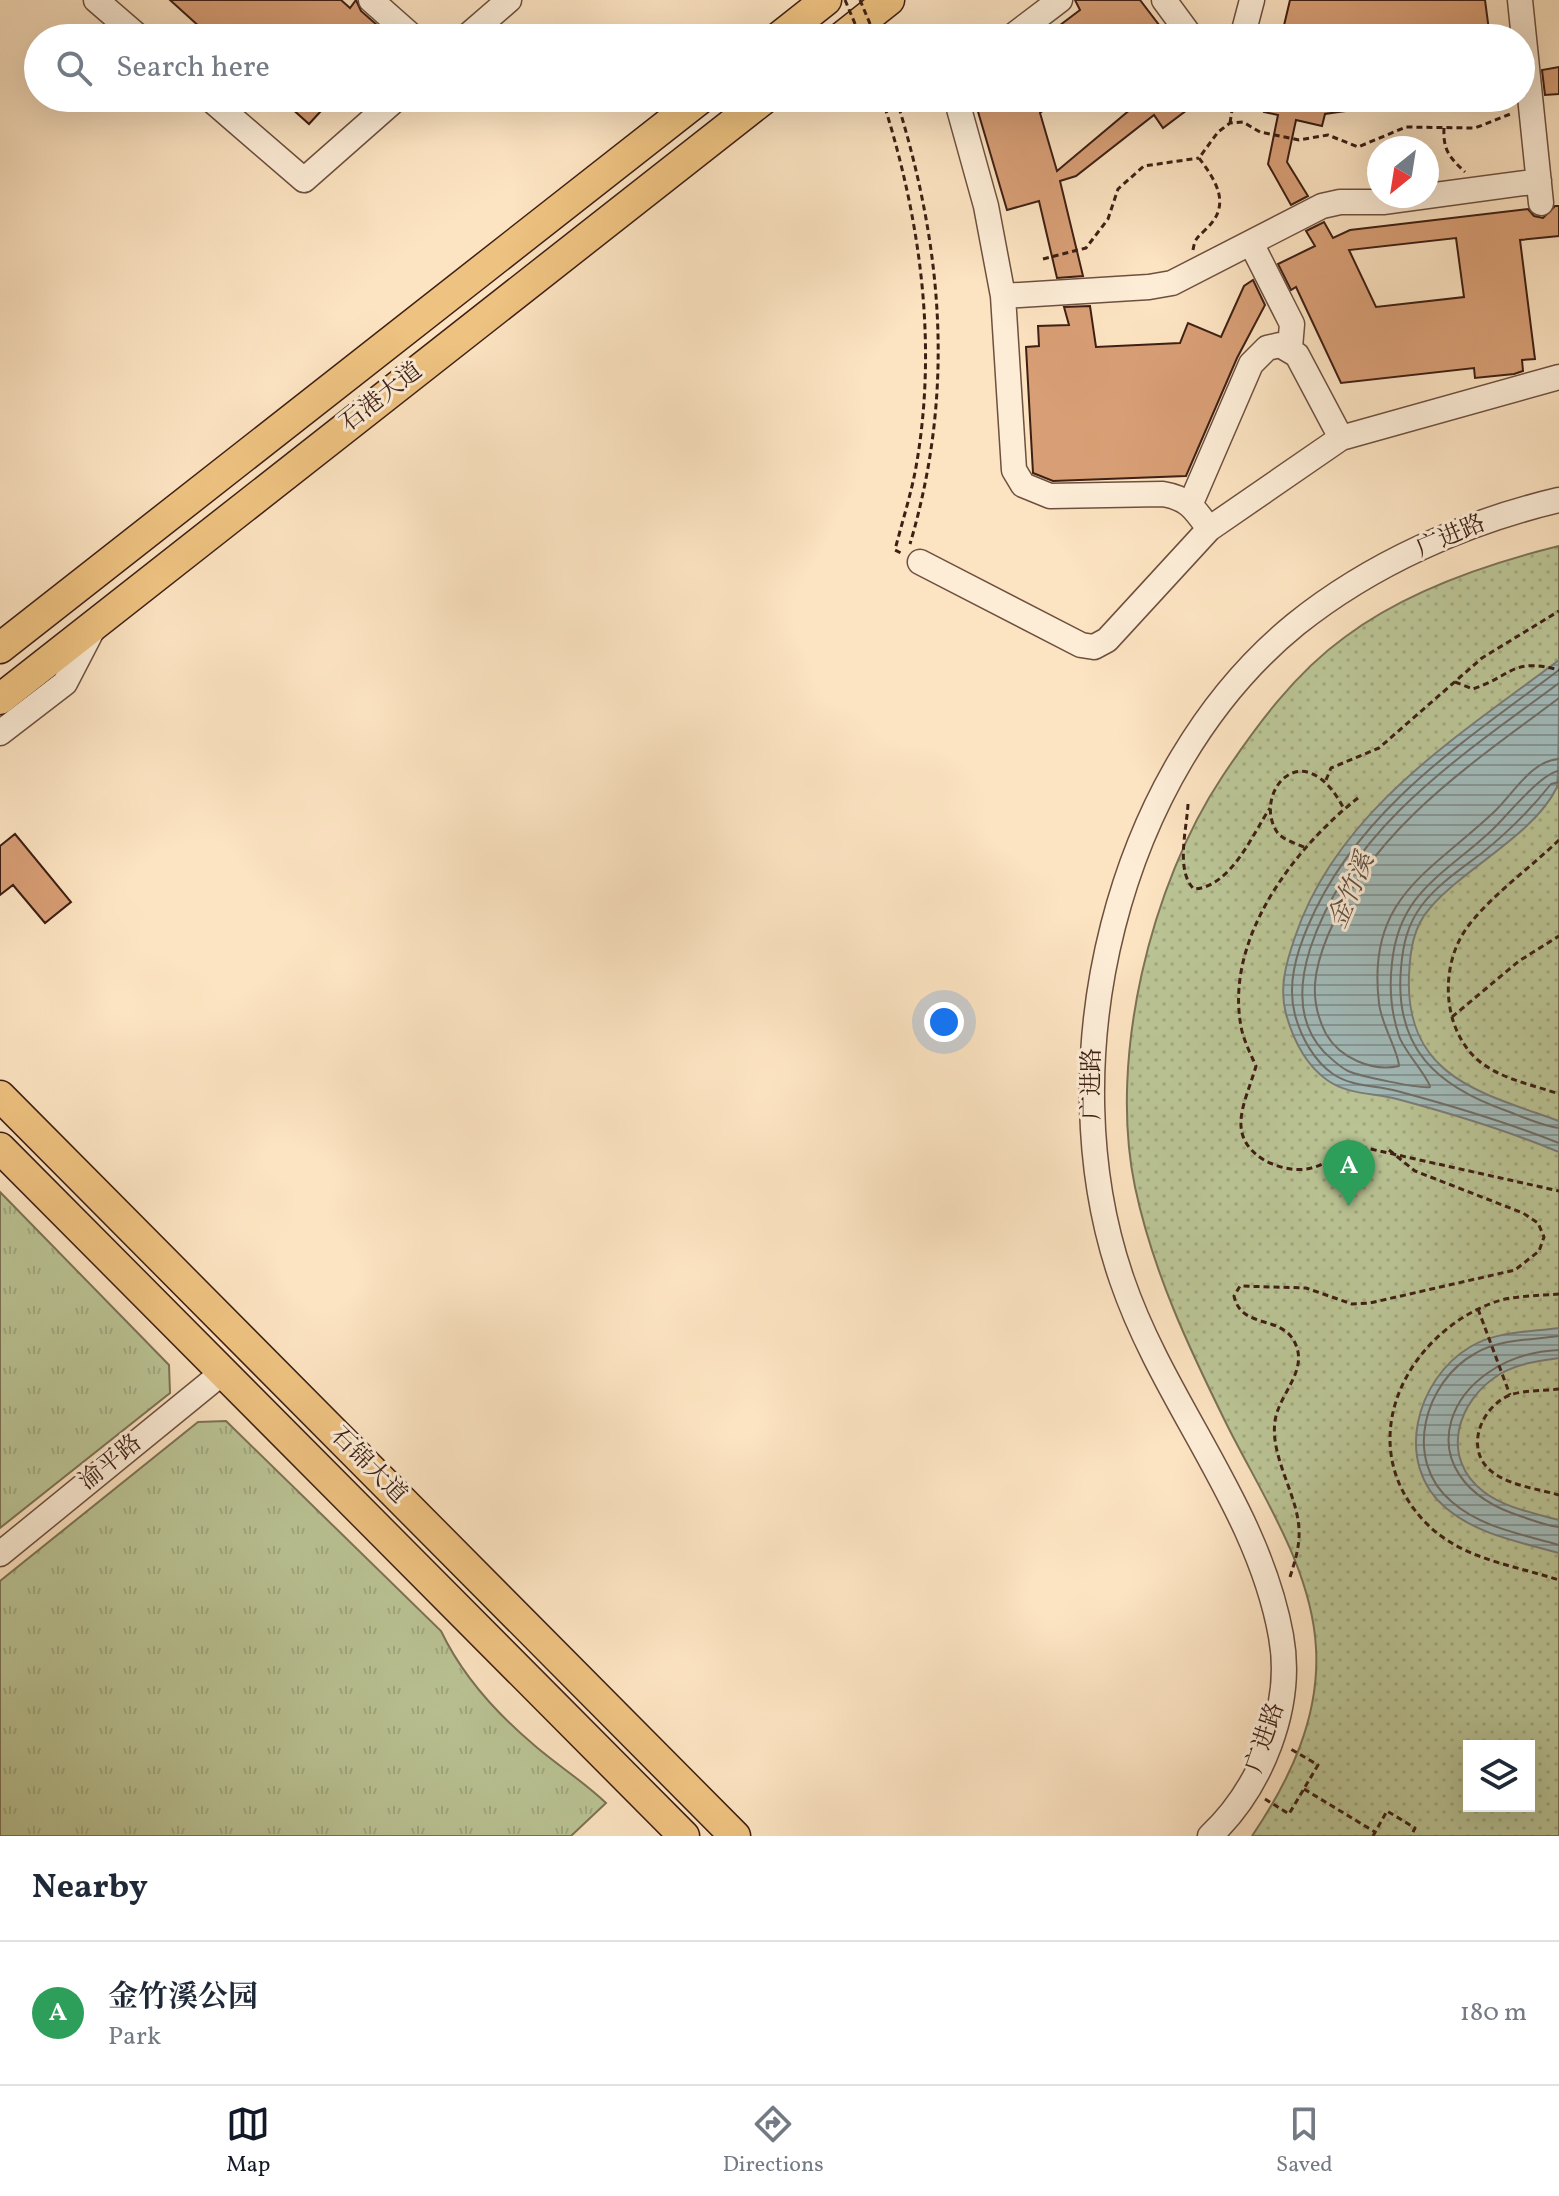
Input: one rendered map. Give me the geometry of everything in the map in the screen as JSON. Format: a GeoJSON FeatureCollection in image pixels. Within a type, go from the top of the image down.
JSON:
{"type":"FeatureCollection","features":[{"type":"Feature","properties":{"kind":"main road"},"geometry":{"type":"LineString","coordinates":[[796,24],[826,0]]}},
{"type":"Feature","properties":{"kind":"main road"},"geometry":{"type":"LineString","coordinates":[[859,24],[889,0]]}},
{"type":"Feature","properties":{"kind":"main road","name":"石港大道"},"geometry":{"type":"LineString","coordinates":[[0,648],[683,112]]}},
{"type":"Feature","properties":{"kind":"main road","name":"石港大道"},"geometry":{"type":"LineString","coordinates":[[0,699],[747,112]]}},
{"type":"Feature","properties":{"kind":"main road","name":"石锦大道"},"geometry":{"type":"LineString","coordinates":[[0,1096],[735,1836]]}},
{"type":"Feature","properties":{"kind":"main road","name":"石锦大道"},"geometry":{"type":"LineString","coordinates":[[0,1148],[684,1836]]}},
{"type":"Feature","properties":{"kind":"street"},"geometry":{"type":"LineString","coordinates":[[96,0],[124,24]]}},
{"type":"Feature","properties":{"kind":"street"},"geometry":{"type":"LineString","coordinates":[[371,0],[398,24]]}},
{"type":"Feature","properties":{"kind":"street"},"geometry":{"type":"LineString","coordinates":[[481,24],[509,0]]}},
{"type":"Feature","properties":{"kind":"street"},"geometry":{"type":"LineString","coordinates":[[1028,24],[1060,0]]}},
{"type":"Feature","properties":{"kind":"street"},"geometry":{"type":"LineString","coordinates":[[1246,24],[1252,0]]}},
{"type":"Feature","properties":{"kind":"street"},"geometry":{"type":"LineString","coordinates":[[1520,0],[1522,24]]}},
{"type":"Feature","properties":{"kind":"street"},"geometry":{"type":"LineString","coordinates":[[1175,3],[1185,24]]}},
{"type":"Feature","properties":{"kind":"street"},"geometry":{"type":"LineString","coordinates":[[225,112],[304,180],[381,112]]}},
{"type":"Feature","properties":{"kind":"street"},"geometry":{"type":"LineString","coordinates":[[960,112],[986,206],[1003,296],[1014,470],[1023,485],[1050,496],[1163,494],[1191,503],[1209,529]]}},
{"type":"Feature","properties":{"kind":"street"},"geometry":{"type":"LineString","coordinates":[[1003,296],[1172,283],[1322,206],[1472,190],[1540,192],[1532,112]]}},
{"type":"Feature","properties":{"kind":"street"},"geometry":{"type":"LineString","coordinates":[[1251,243],[1292,324],[1290,348],[1341,438]]}},
{"type":"Feature","properties":{"kind":"street"},"geometry":{"type":"LineString","coordinates":[[1191,503],[1251,364],[1267,348],[1280,345],[1290,348]]}},
{"type":"Feature","properties":{"kind":"street"},"geometry":{"type":"LineString","coordinates":[[920,562],[1081,645],[1094,647],[1107,640],[1209,529],[1341,438],[1559,377]]}},
{"type":"Feature","properties":{"kind":"street","name":"广进路"},"geometry":{"type":"LineString","coordinates":[[1210,1836],[1243,1797],[1261,1767],[1281,1697],[1282,1641],[1270,1587],[1246,1531],[1153,1353],[1121,1279],[1102,1199],[1092,1126],[1093,1035],[1107,952],[1134,862],[1164,791],[1201,731],[1244,675],[1294,626],[1355,581],[1425,546],[1518,509],[1559,500]]}},
{"type":"Feature","properties":{"kind":"street"},"geometry":{"type":"LineString","coordinates":[[0,733],[65,683],[96,624]]}},
{"type":"Feature","properties":{"kind":"street","name":"渝平路"},"geometry":{"type":"LineString","coordinates":[[0,1554],[222,1373]]}},
{"type":"Feature","properties":{"kind":"path"},"geometry":{"type":"LineString","coordinates":[[845,0],[855,24]]}},
{"type":"Feature","properties":{"kind":"path"},"geometry":{"type":"LineString","coordinates":[[860,0],[870,24]]}},
{"type":"Feature","properties":{"kind":"path"},"geometry":{"type":"LineString","coordinates":[[886,112],[916,239],[924,295],[925,342],[918,455],[895,550],[906,555],[931,463],[940,382],[930,233],[900,112]]}},
{"type":"Feature","properties":{"kind":"path"},"geometry":{"type":"LineString","coordinates":[[1230,123],[1232,112]]}},
{"type":"Feature","properties":{"kind":"path"},"geometry":{"type":"LineString","coordinates":[[1043,259],[1086,248],[1108,219],[1118,189],[1144,166],[1199,158],[1218,132],[1230,123],[1243,122],[1260,132],[1299,140],[1328,135],[1358,147],[1406,127],[1475,128],[1512,112],[1532,116]]}},
{"type":"Feature","properties":{"kind":"path"},"geometry":{"type":"LineString","coordinates":[[1444,127],[1443,146],[1448,156],[1469,175],[1472,190]]}},
{"type":"Feature","properties":{"kind":"path"},"geometry":{"type":"LineString","coordinates":[[1199,158],[1214,179],[1222,199],[1217,216],[1195,237],[1193,250],[1199,269]]}},
{"type":"Feature","properties":{"kind":"path"},"geometry":{"type":"LineString","coordinates":[[1326,780],[1331,768],[1379,748],[1482,658],[1559,611]]}},
{"type":"Feature","properties":{"kind":"path"},"geometry":{"type":"LineString","coordinates":[[1455,682],[1473,689],[1516,667],[1538,664],[1559,670]]}},
{"type":"Feature","properties":{"kind":"path"},"geometry":{"type":"LineString","coordinates":[[1188,804],[1184,869],[1186,882],[1194,889],[1205,888],[1232,867],[1270,808],[1279,782],[1290,773],[1312,772],[1326,780],[1344,809]]}},
{"type":"Feature","properties":{"kind":"path"},"geometry":{"type":"LineString","coordinates":[[1358,798],[1304,847],[1261,913],[1244,953],[1240,1009],[1242,1032],[1256,1066],[1241,1107],[1239,1124],[1243,1140],[1265,1161],[1295,1170],[1310,1169],[1343,1150],[1357,1146],[1389,1150],[1559,1191]]}},
{"type":"Feature","properties":{"kind":"path"},"geometry":{"type":"LineString","coordinates":[[1270,808],[1278,834],[1304,847]]}},
{"type":"Feature","properties":{"kind":"path"},"geometry":{"type":"LineString","coordinates":[[1559,840],[1469,925],[1451,966],[1447,992],[1452,1017],[1464,1043],[1479,1061],[1503,1075],[1559,1094]]}},
{"type":"Feature","properties":{"kind":"path"},"geometry":{"type":"LineString","coordinates":[[1452,1017],[1519,961],[1559,936]]}},
{"type":"Feature","properties":{"kind":"path"},"geometry":{"type":"LineString","coordinates":[[1290,1577],[1300,1544],[1299,1525],[1274,1423],[1278,1407],[1297,1374],[1299,1356],[1294,1340],[1283,1328],[1246,1317],[1236,1306],[1234,1296],[1240,1286],[1306,1288],[1352,1304],[1370,1303],[1515,1270],[1539,1251],[1544,1237],[1538,1223],[1523,1213],[1415,1171],[1389,1150]]}},
{"type":"Feature","properties":{"kind":"path"},"geometry":{"type":"LineString","coordinates":[[1559,1294],[1496,1301],[1478,1309],[1436,1338],[1405,1377],[1393,1402],[1390,1425],[1398,1476],[1407,1499],[1426,1523],[1450,1543],[1476,1556],[1559,1580]]}},
{"type":"Feature","properties":{"kind":"path"},"geometry":{"type":"LineString","coordinates":[[1478,1309],[1510,1395]]}},
{"type":"Feature","properties":{"kind":"path"},"geometry":{"type":"LineString","coordinates":[[1559,1389],[1510,1395],[1486,1413],[1478,1432],[1477,1449],[1484,1465],[1507,1481],[1559,1495]]}},
{"type":"Feature","properties":{"kind":"path"},"geometry":{"type":"LineString","coordinates":[[1265,1799],[1289,1814],[1318,1765],[1289,1748]]}},
{"type":"Feature","properties":{"kind":"path"},"geometry":{"type":"LineString","coordinates":[[1304,1789],[1374,1834],[1387,1811],[1415,1828],[1411,1836]]}},
{"type":"Feature","properties":{"kind":"green space"},"geometry":{"type":"Polygon","coordinates":[[[1559,546],[1559,1836],[1252,1836],[1279,1793],[1308,1723],[1316,1674],[1312,1619],[1305,1590],[1283,1533],[1186,1338],[1152,1249],[1135,1187],[1128,1137],[1127,1084],[1132,1029],[1156,920],[1175,868],[1197,820],[1222,777],[1263,720],[1309,667],[1345,637],[1394,606],[1475,571],[1559,546]]]}},
{"type":"Feature","properties":{"kind":"green space"},"geometry":{"type":"Polygon","coordinates":[[[0,1192],[169,1365],[170,1393],[0,1528],[0,1192]]]}},
{"type":"Feature","properties":{"kind":"green space"},"geometry":{"type":"Polygon","coordinates":[[[226,1421],[441,1631],[470,1678],[506,1720],[606,1803],[571,1836],[0,1836],[0,1581],[198,1422],[226,1421]]]}},
{"type":"Feature","properties":{"kind":"water","name":"金竹溪"},"geometry":{"type":"Polygon","coordinates":[[[1559,660],[1557,787],[1533,820],[1444,893],[1424,915],[1414,940],[1409,976],[1411,1010],[1420,1037],[1434,1059],[1453,1076],[1476,1089],[1559,1121],[1559,1152],[1459,1117],[1335,1085],[1319,1074],[1301,1051],[1289,1023],[1283,995],[1289,956],[1314,892],[1340,851],[1370,814],[1442,748],[1559,660]]]}},
{"type":"Feature","properties":{"kind":"water"},"geometry":{"type":"Polygon","coordinates":[[[1559,1328],[1559,1358],[1507,1370],[1485,1385],[1473,1399],[1459,1430],[1458,1447],[1461,1463],[1470,1478],[1492,1498],[1559,1520],[1559,1553],[1486,1531],[1458,1517],[1430,1490],[1420,1469],[1416,1446],[1418,1423],[1425,1400],[1436,1379],[1451,1361],[1470,1347],[1491,1338],[1559,1328]]]}},
{"type":"Feature","properties":{"kind":"building"},"geometry":{"type":"Polygon","coordinates":[[[170,0],[341,0],[350,8],[356,0],[361,11],[376,24],[197,24],[170,0]]]}},
{"type":"Feature","properties":{"kind":"building"},"geometry":{"type":"Polygon","coordinates":[[[1075,0],[1140,0],[1158,24],[1062,24],[1080,10],[1075,0]]]}},
{"type":"Feature","properties":{"kind":"building"},"geometry":{"type":"Polygon","coordinates":[[[1290,0],[1485,0],[1488,24],[1284,24],[1290,0]]]}},
{"type":"Feature","properties":{"kind":"building"},"geometry":{"type":"Polygon","coordinates":[[[1559,67],[1559,94],[1545,95],[1542,70],[1559,67]]]}},
{"type":"Feature","properties":{"kind":"building"},"geometry":{"type":"Polygon","coordinates":[[[296,112],[320,112],[309,124],[296,112]]]}},
{"type":"Feature","properties":{"kind":"building"},"geometry":{"type":"Polygon","coordinates":[[[978,112],[1041,112],[1057,171],[1127,112],[1184,112],[1163,128],[1154,115],[1076,176],[1060,181],[1083,276],[1057,278],[1039,201],[1007,210],[978,112]]]}},
{"type":"Feature","properties":{"kind":"building"},"geometry":{"type":"Polygon","coordinates":[[[1264,112],[1339,112],[1325,114],[1322,126],[1296,120],[1287,162],[1308,196],[1291,205],[1268,164],[1278,115],[1264,112]]]}},
{"type":"Feature","properties":{"kind":"building"},"geometry":{"type":"Polygon","coordinates":[[[1559,206],[1559,236],[1520,240],[1535,359],[1522,360],[1523,371],[1514,374],[1475,378],[1474,368],[1341,383],[1296,287],[1291,290],[1278,264],[1315,246],[1306,231],[1324,222],[1333,238],[1350,230],[1528,209],[1534,216],[1543,218],[1559,206]],[[1456,238],[1349,250],[1376,307],[1464,297],[1456,238]]]}},
{"type":"Feature","properties":{"kind":"building"},"geometry":{"type":"Polygon","coordinates":[[[1253,280],[1265,305],[1237,358],[1186,476],[1053,481],[1033,473],[1026,347],[1039,346],[1038,326],[1069,325],[1064,307],[1090,306],[1096,347],[1180,343],[1188,323],[1221,337],[1244,286],[1253,280]]]}},
{"type":"Feature","properties":{"kind":"building"},"geometry":{"type":"Polygon","coordinates":[[[15,834],[71,902],[45,923],[13,885],[0,895],[0,846],[15,834]]]}},
{"type":"Feature","properties":{"kind":"place","name":"金竹溪公园"},"geometry":{"type":"Point","coordinates":[1349,1206]}}]}
